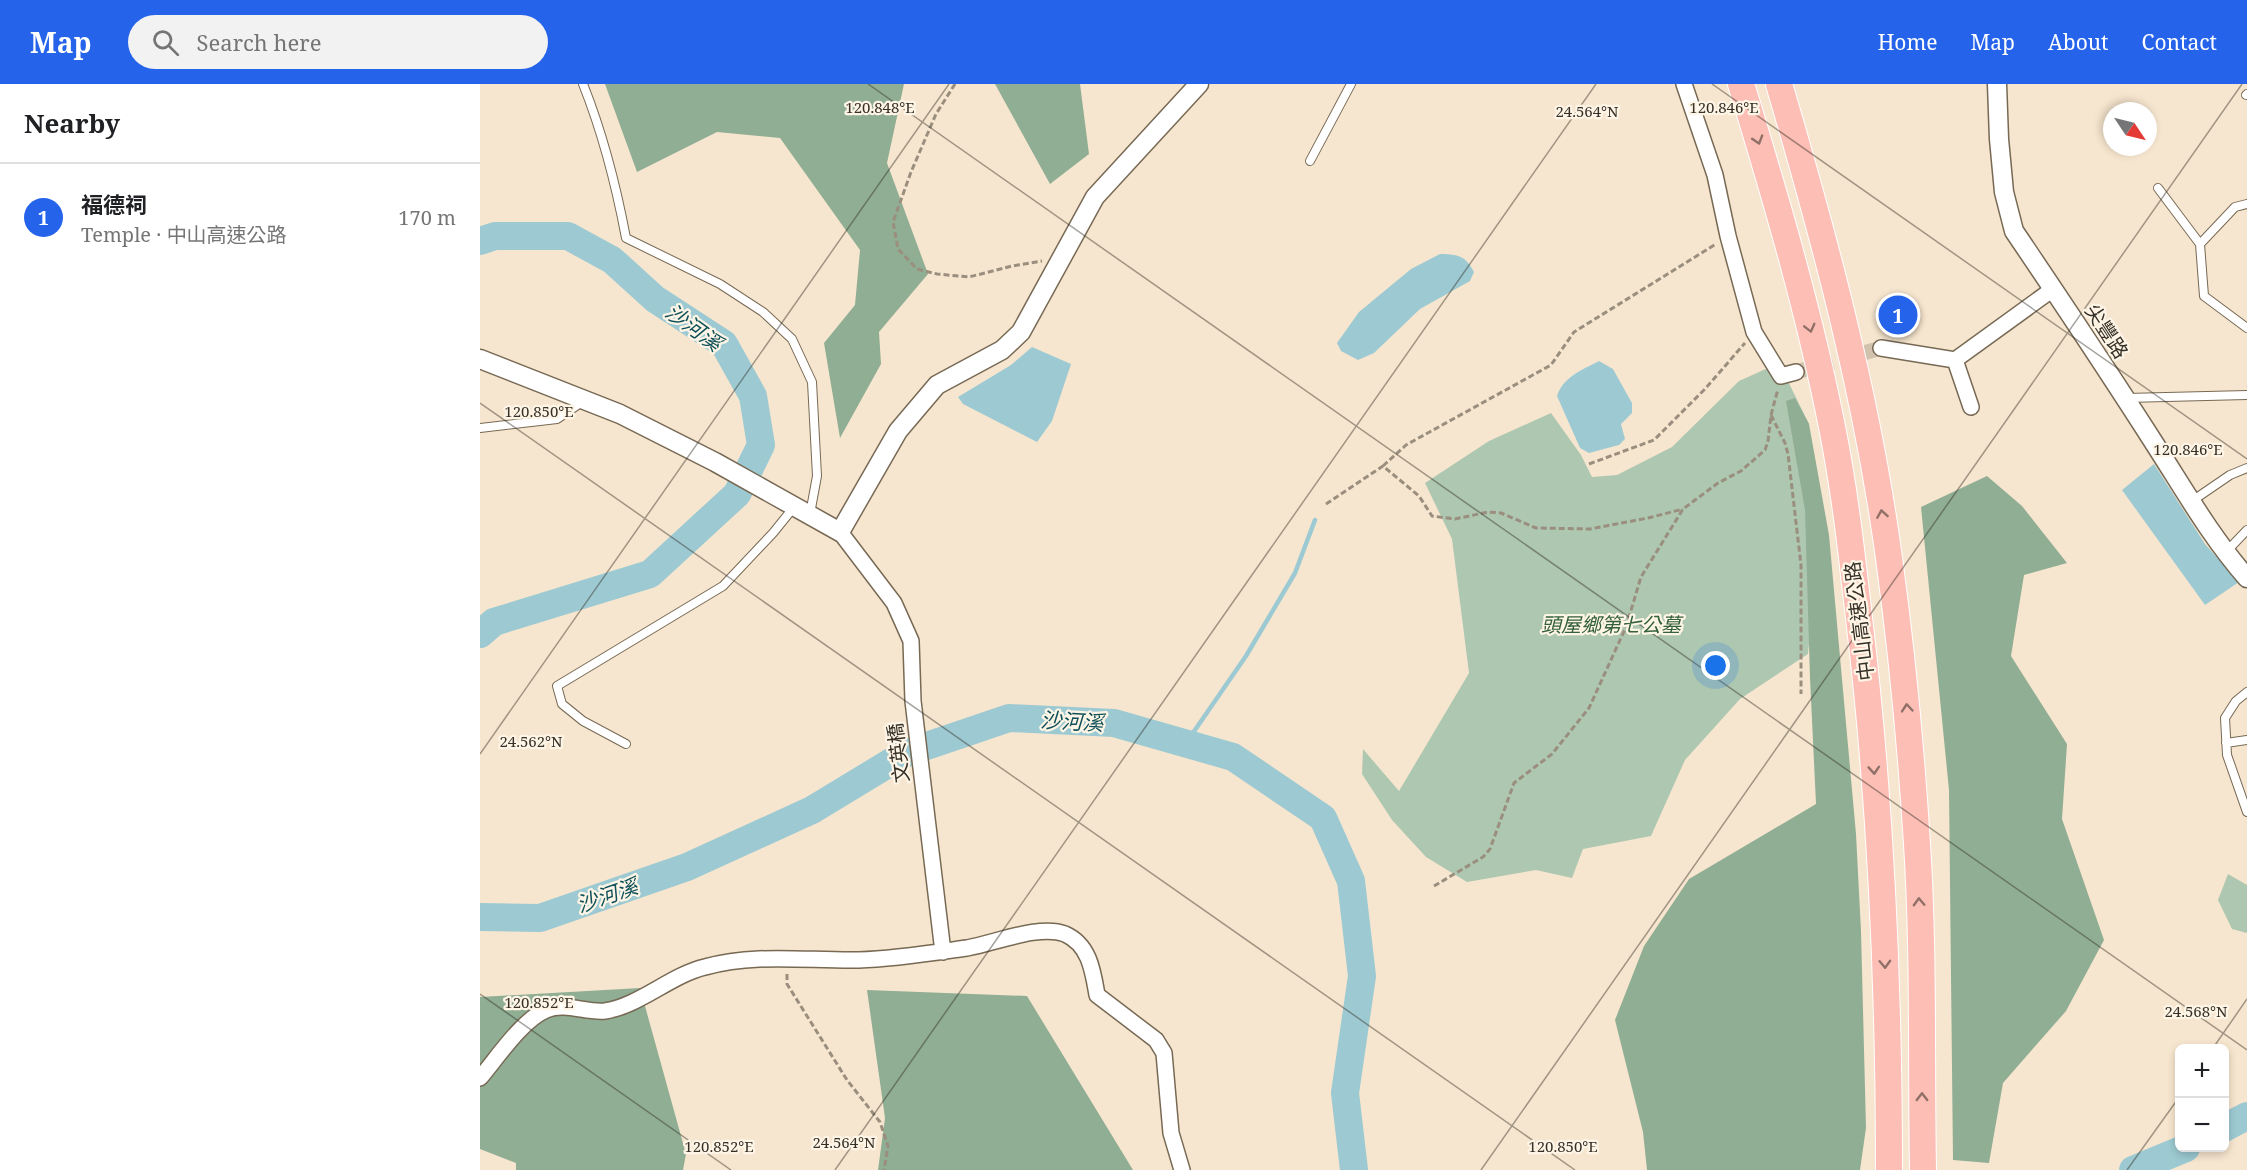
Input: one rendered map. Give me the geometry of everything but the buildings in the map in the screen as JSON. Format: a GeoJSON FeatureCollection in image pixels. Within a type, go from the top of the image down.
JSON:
{"type":"FeatureCollection","features":[{"type":"Feature","properties":{"kind":"highway","name":"中山高速公路"},"geometry":{"type":"LineString","coordinates":[[1741,84],[1783,224],[1812,337],[1833,433],[1852,562],[1870,708],[1881,851],[1889,1162]]}},
{"type":"Feature","properties":{"kind":"highway","name":"中山高速公路"},"geometry":{"type":"LineString","coordinates":[[1779,84],[1817,214],[1846,326],[1867,424],[1889,556],[1906,704],[1917,846],[1921,961],[1922,1163]]}},
{"type":"Feature","properties":{"kind":"street"},"geometry":{"type":"LineString","coordinates":[[480,359],[620,414],[715,462],[840,532],[898,430],[938,385],[1002,350],[1021,332],[1095,197],[1198,84]]}},
{"type":"Feature","properties":{"kind":"street"},"geometry":{"type":"LineString","coordinates":[[1684,84],[1715,175],[1728,237],[1754,332],[1789,374]]}},
{"type":"Feature","properties":{"kind":"street","name":"尖豐路"},"geometry":{"type":"LineString","coordinates":[[1997,84],[2004,192],[2014,231],[2125,398],[2190,502],[2225,553],[2247,578]]}},
{"type":"Feature","properties":{"kind":"street"},"geometry":{"type":"LineString","coordinates":[[1881,348],[1955,360],[2053,289]]}},
{"type":"Feature","properties":{"kind":"street"},"geometry":{"type":"LineString","coordinates":[[1955,360],[1971,406]]}},
{"type":"Feature","properties":{"kind":"street","name":"文英橋"},"geometry":{"type":"LineString","coordinates":[[840,532],[894,603],[910,640],[913,701],[943,952]]}},
{"type":"Feature","properties":{"kind":"street"},"geometry":{"type":"LineString","coordinates":[[480,1078],[526,1024],[547,1009],[569,1007],[604,1011],[621,1006],[702,967],[737,960],[787,957],[859,960],[943,952],[990,944],[1040,930],[1054,931],[1068,935],[1079,943],[1087,954],[1097,995],[1156,1040],[1164,1053],[1171,1133],[1182,1170]]}},
{"type":"Feature","properties":{"kind":"lane"},"geometry":{"type":"LineString","coordinates":[[583,84],[597,118],[626,238],[720,284],[763,312],[792,339],[812,382],[817,476],[797,508],[723,586],[558,686],[562,704],[583,721],[626,744]]}},
{"type":"Feature","properties":{"kind":"lane"},"geometry":{"type":"LineString","coordinates":[[1310,161],[1350,84]]}},
{"type":"Feature","properties":{"kind":"lane"},"geometry":{"type":"LineString","coordinates":[[2158,188],[2200,244],[2204,296],[2247,328]]}},
{"type":"Feature","properties":{"kind":"lane"},"geometry":{"type":"LineString","coordinates":[[2200,244],[2235,207],[2247,204]]}},
{"type":"Feature","properties":{"kind":"lane"},"geometry":{"type":"LineString","coordinates":[[2125,398],[2247,395]]}},
{"type":"Feature","properties":{"kind":"lane"},"geometry":{"type":"LineString","coordinates":[[480,428],[557,419],[584,401]]}},
{"type":"Feature","properties":{"kind":"lane"},"geometry":{"type":"LineString","coordinates":[[2190,502],[2230,475],[2247,468]]}},
{"type":"Feature","properties":{"kind":"lane"},"geometry":{"type":"LineString","coordinates":[[2225,553],[2247,530]]}},
{"type":"Feature","properties":{"kind":"lane"},"geometry":{"type":"LineString","coordinates":[[2247,692],[2236,701],[2225,718],[2227,754],[2247,812]]}},
{"type":"Feature","properties":{"kind":"lane"},"geometry":{"type":"LineString","coordinates":[[2226,743],[2247,740]]}},
{"type":"Feature","properties":{"kind":"path"},"geometry":{"type":"LineString","coordinates":[[955,84],[936,114],[893,222],[898,249],[917,269],[969,277],[1012,266],[1060,258]]}},
{"type":"Feature","properties":{"kind":"path"},"geometry":{"type":"LineString","coordinates":[[1326,504],[1383,466],[1406,445],[1551,365],[1574,332],[1728,237]]}},
{"type":"Feature","properties":{"kind":"path"},"geometry":{"type":"LineString","coordinates":[[1589,464],[1654,440],[1705,389],[1754,332]]}},
{"type":"Feature","properties":{"kind":"path"},"geometry":{"type":"LineString","coordinates":[[1434,886],[1484,857],[1490,849],[1514,783],[1552,754],[1589,708],[1626,627],[1641,577],[1683,509],[1718,483],[1741,471],[1765,450],[1771,415],[1789,374]]}},
{"type":"Feature","properties":{"kind":"path"},"geometry":{"type":"LineString","coordinates":[[1771,415],[1788,454],[1802,565],[1801,694]]}},
{"type":"Feature","properties":{"kind":"path"},"geometry":{"type":"LineString","coordinates":[[1383,466],[1419,496],[1432,516],[1455,519],[1488,512],[1501,513],[1536,528],[1590,529],[1683,509]]}},
{"type":"Feature","properties":{"kind":"path"},"geometry":{"type":"LineString","coordinates":[[787,957],[787,984],[847,1080],[879,1122],[888,1146],[884,1170]]}},
{"type":"Feature","properties":{"kind":"green space"},"geometry":{"type":"Polygon","coordinates":[[[605,84],[904,84],[887,163],[928,274],[879,332],[881,364],[840,438],[824,343],[855,305],[860,250],[780,138],[717,132],[637,172],[605,84]]]}},
{"type":"Feature","properties":{"kind":"green space"},"geometry":{"type":"Polygon","coordinates":[[[995,84],[1080,84],[1089,154],[1050,184],[995,84]]]}},
{"type":"Feature","properties":{"kind":"green space","name":"頭屋鄉第七公墓"},"geometry":{"type":"Polygon","coordinates":[[[1779,363],[1809,424],[1813,602],[1808,654],[1740,699],[1685,760],[1651,836],[1583,849],[1572,878],[1536,870],[1467,882],[1426,857],[1392,820],[1362,774],[1363,749],[1399,791],[1469,673],[1452,539],[1425,483],[1489,441],[1551,413],[1581,455],[1592,477],[1617,475],[1672,447],[1739,381],[1779,363]]]}},
{"type":"Feature","properties":{"kind":"green space"},"geometry":{"type":"Polygon","coordinates":[[[1795,398],[1809,424],[1829,535],[1856,834],[1866,1128],[1860,1170],[1647,1170],[1643,1132],[1615,1020],[1644,946],[1689,879],[1816,804],[1805,510],[1786,401],[1795,398]]]}},
{"type":"Feature","properties":{"kind":"green space"},"geometry":{"type":"Polygon","coordinates":[[[1987,476],[2022,506],[2067,563],[2024,575],[2011,656],[2067,744],[2062,819],[2104,940],[2066,1011],[2003,1083],[1989,1163],[1953,1160],[1949,790],[1921,507],[1987,476]]]}},
{"type":"Feature","properties":{"kind":"green space"},"geometry":{"type":"Polygon","coordinates":[[[2228,874],[2247,885],[2247,933],[2232,929],[2218,900],[2228,874]]]}},
{"type":"Feature","properties":{"kind":"green space"},"geometry":{"type":"Polygon","coordinates":[[[640,988],[686,1154],[683,1170],[516,1170],[516,1163],[480,1149],[480,997],[640,988]]]}},
{"type":"Feature","properties":{"kind":"green space"},"geometry":{"type":"Polygon","coordinates":[[[867,990],[1027,996],[1133,1170],[878,1170],[885,1118],[867,990]]]}},
{"type":"Feature","properties":{"kind":"water"},"geometry":{"type":"Polygon","coordinates":[[[1440,254],[1457,255],[1468,262],[1474,272],[1470,281],[1420,309],[1374,353],[1358,360],[1341,351],[1337,343],[1359,312],[1411,269],[1440,254]]]}},
{"type":"Feature","properties":{"kind":"water"},"geometry":{"type":"Polygon","coordinates":[[[1032,347],[1071,364],[1052,421],[1037,442],[963,404],[958,397],[1011,365],[1032,347]]]}},
{"type":"Feature","properties":{"kind":"water"},"geometry":{"type":"Polygon","coordinates":[[[1599,361],[1613,369],[1632,403],[1632,413],[1621,424],[1625,439],[1619,445],[1589,453],[1580,448],[1557,396],[1568,379],[1599,361]]]}},
{"type":"Feature","properties":{"kind":"water"},"geometry":{"type":"Polygon","coordinates":[[[2154,464],[2205,544],[2239,582],[2205,605],[2122,490],[2154,464]]]}},
{"type":"Feature","properties":{"kind":"waterway","name":"沙河溪"},"geometry":{"type":"LineString","coordinates":[[480,241],[495,236],[568,236],[612,260],[655,299],[724,344],[753,396],[761,445],[737,494],[650,574],[494,622],[480,634]]}},
{"type":"Feature","properties":{"kind":"waterway"},"geometry":{"type":"LineString","coordinates":[[1186,743],[1246,656],[1295,573],[1315,520]]}},
{"type":"Feature","properties":{"kind":"waterway","name":"沙河溪"},"geometry":{"type":"LineString","coordinates":[[480,917],[540,918],[687,867],[812,810],[906,753],[1009,718],[1114,723],[1233,757],[1323,818],[1351,881],[1362,976],[1345,1093],[1354,1170]]}},
{"type":"Feature","properties":{"kind":"waterway","name":"沙河溪"},"geometry":{"type":"LineString","coordinates":[[2229,1125],[2247,1116]]}},
{"type":"Feature","properties":{"kind":"waterway","name":"沙河溪"},"geometry":{"type":"LineString","coordinates":[[2133,1170],[2176,1152]]}},
{"type":"Feature","properties":{"kind":"tunnel"},"geometry":{"type":"LineString","coordinates":[[1796,372],[1881,348]]}},
{"type":"Feature","properties":{"kind":"place","name":"福德祠"},"geometry":{"type":"Point","coordinates":[1898,315]}}]}
